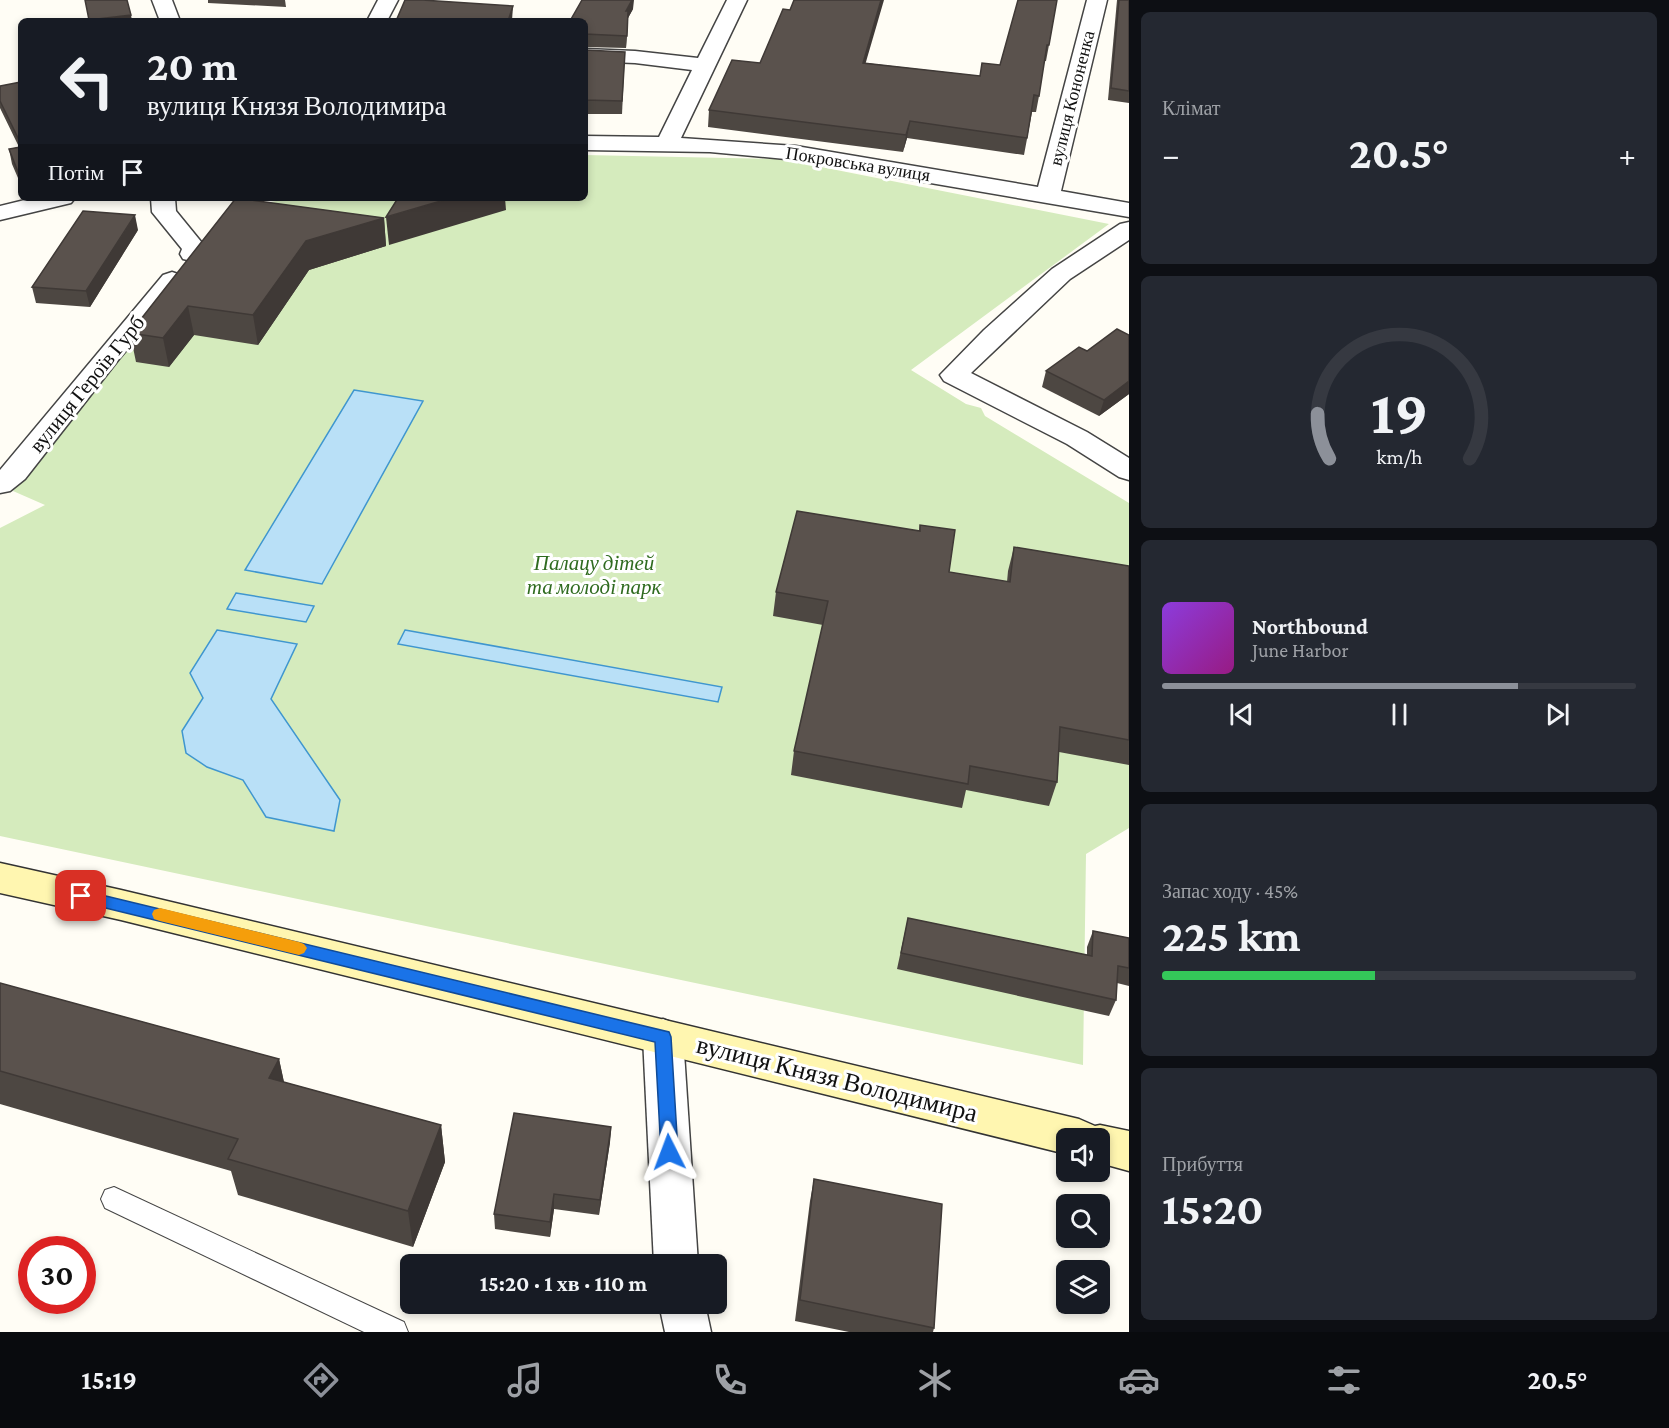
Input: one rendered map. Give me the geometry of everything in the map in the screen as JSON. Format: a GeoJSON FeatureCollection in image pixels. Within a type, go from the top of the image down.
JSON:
{"type":"FeatureCollection","features":[{"type":"Feature","properties":{"kind":"street"},"geometry":{"type":"LineString","coordinates":[[162,0],[169,18]]}},
{"type":"Feature","properties":{"kind":"street"},"geometry":{"type":"LineString","coordinates":[[379,18],[388,0]]}},
{"type":"Feature","properties":{"kind":"street"},"geometry":{"type":"LineString","coordinates":[[667,143],[737,0]]}},
{"type":"Feature","properties":{"kind":"street","name":"вулиця Кононенка"},"geometry":{"type":"LineString","coordinates":[[1048,196],[1097,0]]}},
{"type":"Feature","properties":{"kind":"street"},"geometry":{"type":"LineString","coordinates":[[588,55],[704,65]]}},
{"type":"Feature","properties":{"kind":"street","name":"Покровська вулиця"},"geometry":{"type":"LineString","coordinates":[[588,143],[667,143],[796,153],[1129,210]]}},
{"type":"Feature","properties":{"kind":"street"},"geometry":{"type":"LineString","coordinates":[[0,213],[50,201]]}},
{"type":"Feature","properties":{"kind":"street"},"geometry":{"type":"LineString","coordinates":[[163,201],[164,212],[195,249],[192,254]]}},
{"type":"Feature","properties":{"kind":"street"},"geometry":{"type":"LineString","coordinates":[[1129,229],[1061,274],[954,375],[1077,438],[1129,471]]}},
{"type":"Feature","properties":{"kind":"street","name":"вулиця Героїв Гурб"},"geometry":{"type":"LineString","coordinates":[[0,484],[15,473],[110,353],[172,280]]}},
{"type":"Feature","properties":{"kind":"street","name":"вулиця Князя Володимира"},"geometry":{"type":"LineString","coordinates":[[0,878],[121,905],[1056,1132]]}},
{"type":"Feature","properties":{"kind":"street"},"geometry":{"type":"LineString","coordinates":[[663,1037],[675,1254]]}},
{"type":"Feature","properties":{"kind":"street"},"geometry":{"type":"LineString","coordinates":[[1110,1146],[1129,1151]]}},
{"type":"Feature","properties":{"kind":"street"},"geometry":{"type":"LineString","coordinates":[[684,1314],[688,1332]]}},
{"type":"Feature","properties":{"kind":"lane"},"geometry":{"type":"LineString","coordinates":[[114,1199],[394,1332]]}},
{"type":"Feature","properties":{"kind":"green space","name":"Палацу дітей та молоді парк"},"geometry":{"type":"Polygon","coordinates":[[[588,155],[781,159],[1109,224],[911,370],[966,404],[981,408],[985,416],[1129,503],[1129,828],[1086,854],[1083,1065],[0,836],[0,528],[45,505],[13,491],[95,381],[237,208],[276,201],[588,201],[588,155]]]}},
{"type":"Feature","properties":{"kind":"water"},"geometry":{"type":"Polygon","coordinates":[[[354,390],[423,401],[322,584],[245,570],[354,390]]]}},
{"type":"Feature","properties":{"kind":"water"},"geometry":{"type":"Polygon","coordinates":[[[236,593],[314,606],[306,622],[227,609],[236,593]]]}},
{"type":"Feature","properties":{"kind":"water"},"geometry":{"type":"Polygon","coordinates":[[[217,630],[297,644],[271,699],[340,800],[334,831],[266,817],[243,780],[207,767],[186,753],[182,731],[203,698],[190,673],[217,630]]]}},
{"type":"Feature","properties":{"kind":"water"},"geometry":{"type":"Polygon","coordinates":[[[405,630],[722,687],[718,702],[398,644],[405,630]]]}},
{"type":"Feature","properties":{"kind":"building"},"geometry":{"type":"Polygon","coordinates":[[[85,0],[127,0],[131,15],[106,18],[89,18],[85,0]]]}},
{"type":"Feature","properties":{"kind":"building"},"geometry":{"type":"Polygon","coordinates":[[[405,0],[513,6],[509,18],[397,18],[405,0]]]}},
{"type":"Feature","properties":{"kind":"building"},"geometry":{"type":"Polygon","coordinates":[[[582,0],[632,0],[626,11],[628,11],[627,36],[588,34],[588,18],[572,18],[582,0]]]}},
{"type":"Feature","properties":{"kind":"building"},"geometry":{"type":"Polygon","coordinates":[[[794,0],[881,0],[863,63],[980,76],[982,63],[1000,65],[1018,0],[1057,0],[1039,96],[1034,95],[1027,138],[910,121],[906,135],[709,110],[732,60],[760,63],[783,9],[790,10],[794,0]]]}},
{"type":"Feature","properties":{"kind":"building"},"geometry":{"type":"Polygon","coordinates":[[[1119,0],[1129,0],[1129,91],[1111,88],[1119,0]]]}},
{"type":"Feature","properties":{"kind":"building"},"geometry":{"type":"Polygon","coordinates":[[[588,50],[625,52],[622,101],[588,100],[588,50]]]}},
{"type":"Feature","properties":{"kind":"building"},"geometry":{"type":"Polygon","coordinates":[[[18,83],[18,138],[0,101],[0,86],[18,83]]]}},
{"type":"Feature","properties":{"kind":"building"},"geometry":{"type":"Polygon","coordinates":[[[18,148],[18,172],[9,149],[18,148]]]}},
{"type":"Feature","properties":{"kind":"building"},"geometry":{"type":"Polygon","coordinates":[[[234,201],[258,201],[384,218],[306,241],[253,315],[188,306],[163,338],[130,333],[234,201]]]}},
{"type":"Feature","properties":{"kind":"building"},"geometry":{"type":"Polygon","coordinates":[[[396,201],[441,201],[386,217],[396,201]]]}},
{"type":"Feature","properties":{"kind":"building"},"geometry":{"type":"Polygon","coordinates":[[[83,211],[135,215],[86,291],[32,287],[83,211]]]}},
{"type":"Feature","properties":{"kind":"building"},"geometry":{"type":"Polygon","coordinates":[[[1117,329],[1129,335],[1129,381],[1104,400],[1046,371],[1079,347],[1087,351],[1117,329]]]}},
{"type":"Feature","properties":{"kind":"building"},"geometry":{"type":"Polygon","coordinates":[[[797,511],[920,531],[920,525],[955,530],[949,572],[1010,582],[1014,547],[1129,566],[1129,740],[1060,727],[1057,782],[970,766],[968,784],[794,751],[828,601],[776,592],[797,511]]]}},
{"type":"Feature","properties":{"kind":"building"},"geometry":{"type":"Polygon","coordinates":[[[908,918],[1092,956],[1093,931],[1129,938],[1129,968],[1118,966],[1116,1000],[901,953],[908,918]]]}},
{"type":"Feature","properties":{"kind":"building"},"geometry":{"type":"Polygon","coordinates":[[[0,983],[279,1059],[269,1078],[441,1125],[408,1211],[228,1159],[238,1139],[0,1071],[0,983]]]}},
{"type":"Feature","properties":{"kind":"building"},"geometry":{"type":"Polygon","coordinates":[[[514,1113],[611,1127],[600,1200],[554,1194],[550,1222],[494,1214],[514,1113]]]}},
{"type":"Feature","properties":{"kind":"building"},"geometry":{"type":"Polygon","coordinates":[[[814,1179],[942,1204],[934,1328],[800,1300],[814,1179]]]}},
{"type":"Feature","properties":{"kind":"slow traffic"},"geometry":{"type":"LineString","coordinates":[[160,914],[299,948]]}},
{"type":"Feature","properties":{"kind":"route"},"geometry":{"type":"LineString","coordinates":[[81,896],[663,1037],[669,1152]]}}]}
